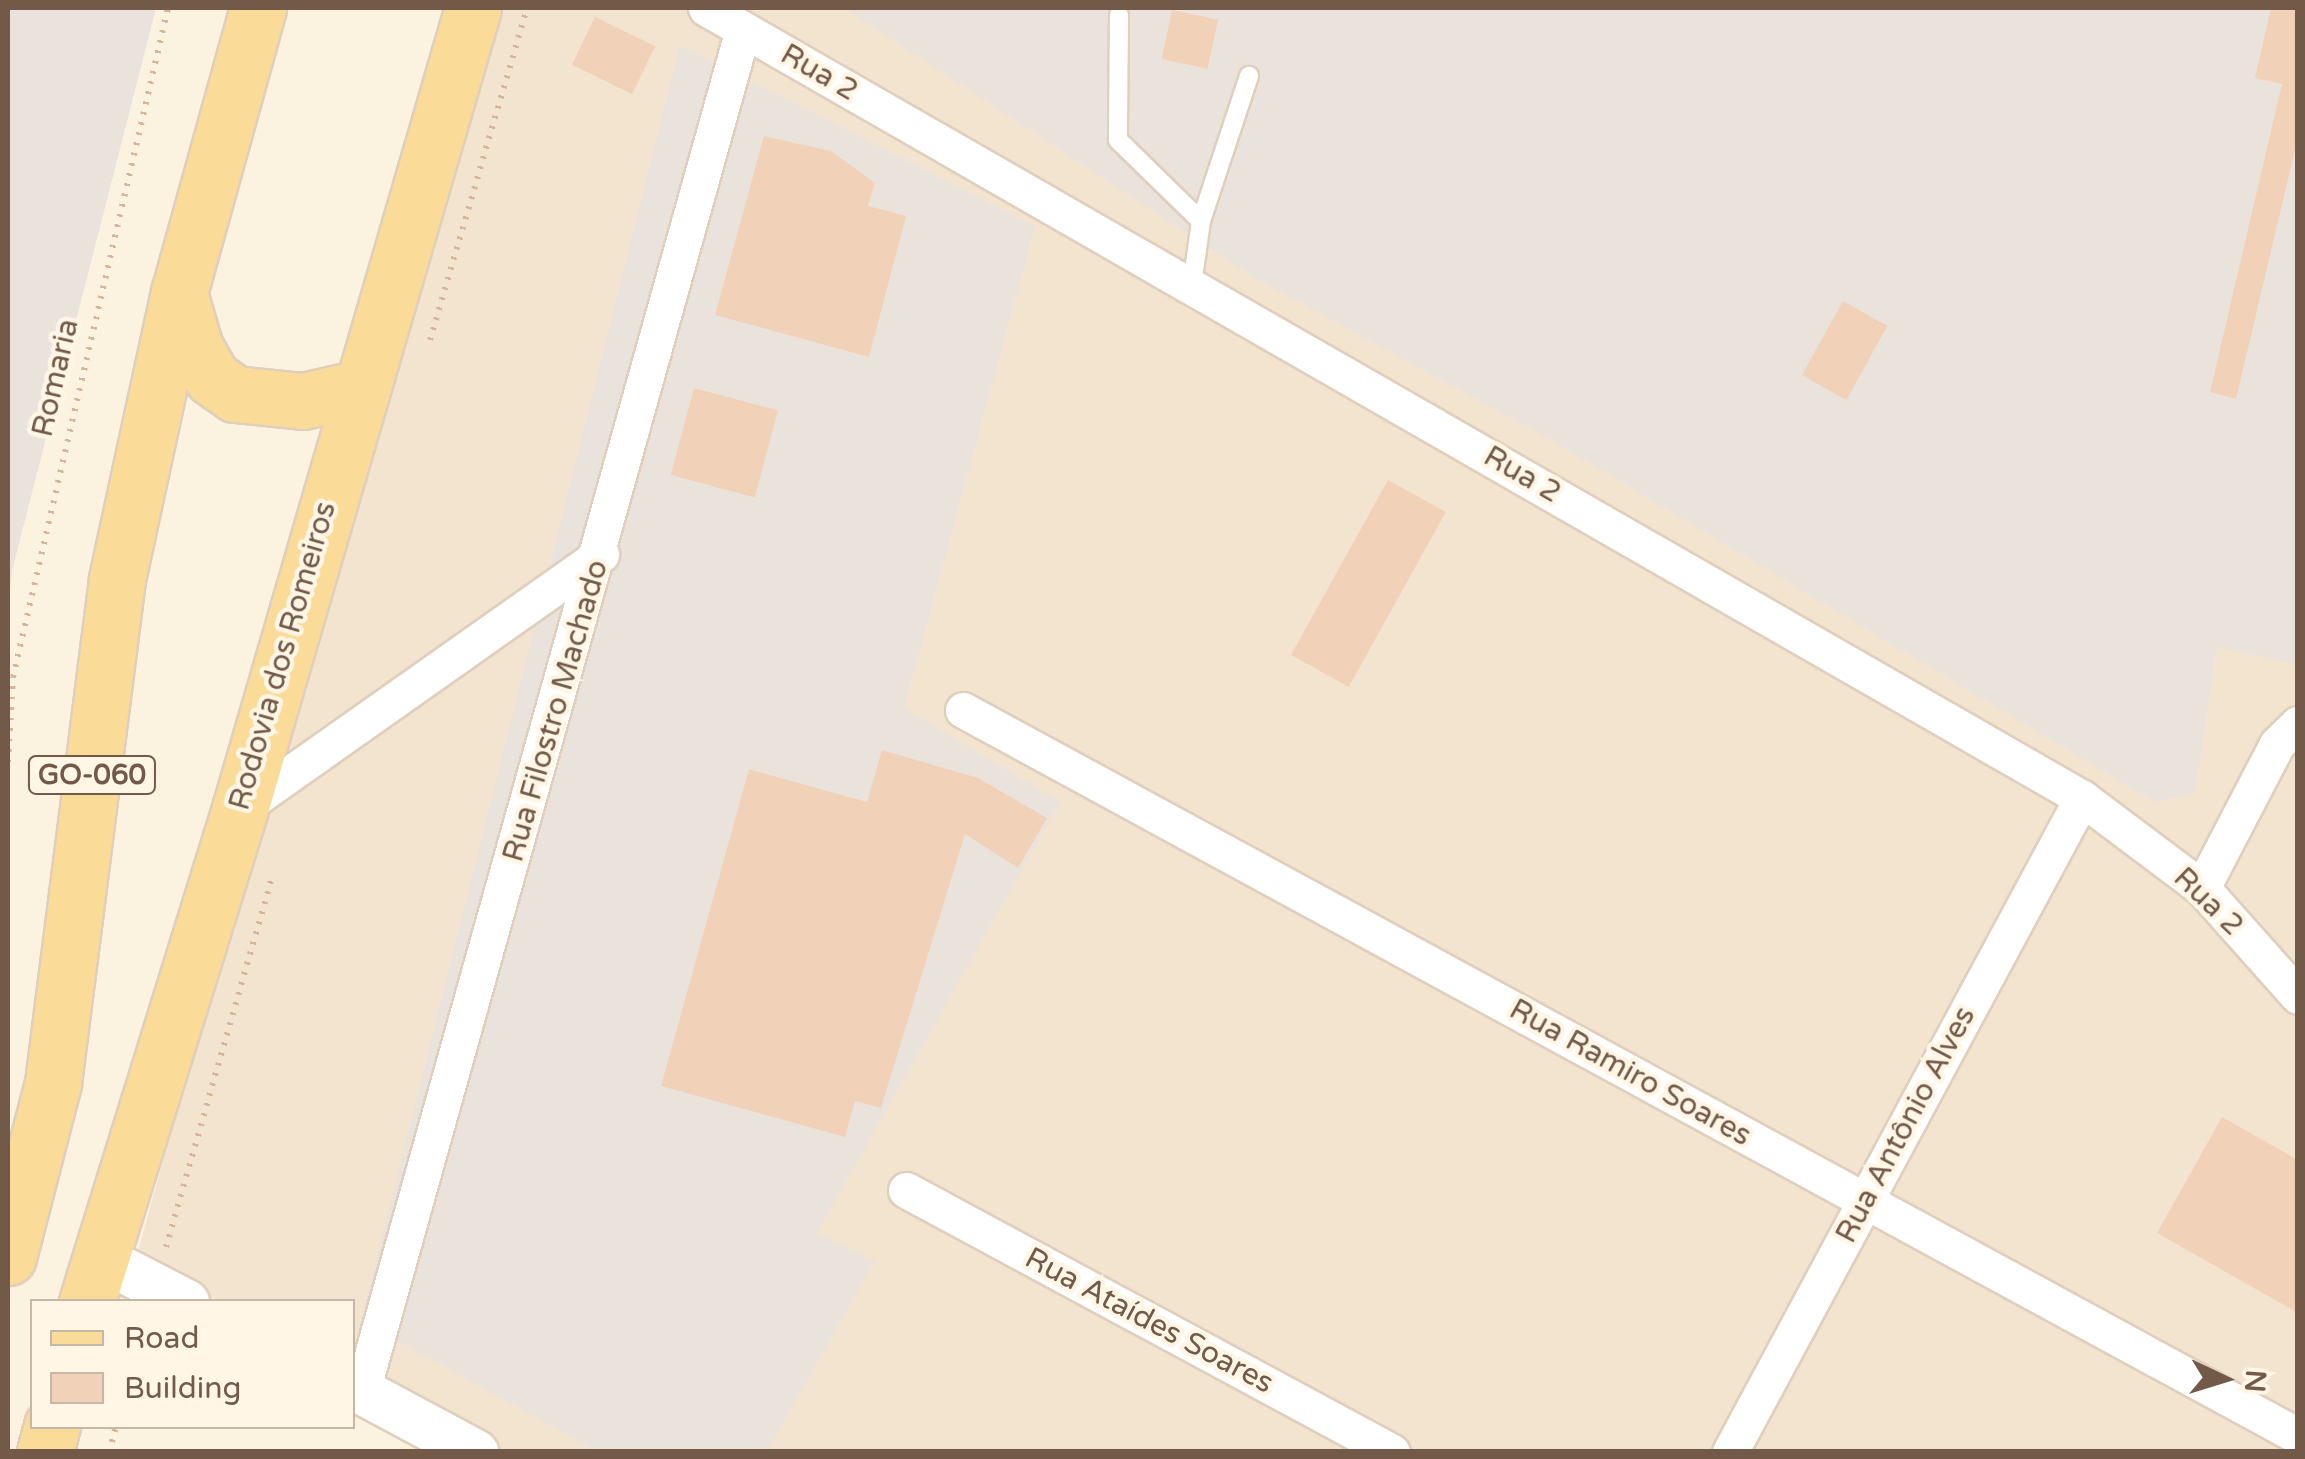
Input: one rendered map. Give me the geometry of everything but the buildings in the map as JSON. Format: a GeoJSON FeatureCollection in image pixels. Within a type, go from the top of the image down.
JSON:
{"type":"FeatureCollection","features":[{"type":"Feature","properties":{"kind":"main road","name":"GO-060"},"geometry":{"type":"LineString","coordinates":[[8,1257],[53,1083],[116,579],[179,293],[258,8]]}},
{"type":"Feature","properties":{"kind":"main road","name":"Rodovia dos Romeiros"},"geometry":{"type":"LineString","coordinates":[[93,1279],[240,809],[473,8]]}},
{"type":"Feature","properties":{"kind":"main road"},"geometry":{"type":"LineString","coordinates":[[179,293],[194,348],[212,378],[236,394],[303,401],[360,388]]}},
{"type":"Feature","properties":{"kind":"street","name":"Rua 2"},"geometry":{"type":"LineString","coordinates":[[706,8],[2082,798],[2202,888],[2298,996]]}},
{"type":"Feature","properties":{"kind":"street","name":"Rua Filostro Machado"},"geometry":{"type":"LineString","coordinates":[[358,1388],[601,554],[742,29]]}},
{"type":"Feature","properties":{"kind":"street"},"geometry":{"type":"LineString","coordinates":[[240,809],[601,554]]}},
{"type":"Feature","properties":{"kind":"street","name":"Rua Ramiro Soares"},"geometry":{"type":"LineString","coordinates":[[963,710],[2298,1436]]}},
{"type":"Feature","properties":{"kind":"street"},"geometry":{"type":"LineString","coordinates":[[2202,888],[2277,744],[2298,724]]}},
{"type":"Feature","properties":{"kind":"street","name":"Rua Antônio Alves"},"geometry":{"type":"LineString","coordinates":[[1730,1452],[2082,798]]}},
{"type":"Feature","properties":{"kind":"street","name":"Rua Ataídes Soares"},"geometry":{"type":"LineString","coordinates":[[906,1190],[1392,1452]]}},
{"type":"Feature","properties":{"kind":"street"},"geometry":{"type":"LineString","coordinates":[[93,1279],[174,1299]]}},
{"type":"Feature","properties":{"kind":"street"},"geometry":{"type":"LineString","coordinates":[[358,1388],[475,1452]]}},
{"type":"Feature","properties":{"kind":"lane"},"geometry":{"type":"LineString","coordinates":[[1118,15],[1118,140],[1201,222]]}},
{"type":"Feature","properties":{"kind":"lane"},"geometry":{"type":"LineString","coordinates":[[1192,285],[1201,222],[1249,76]]}},
{"type":"Feature","properties":{"kind":"path","name":"Romaria"},"geometry":{"type":"LineString","coordinates":[[8,762],[13,677],[168,8]]}},
{"type":"Feature","properties":{"kind":"shaded area"},"geometry":{"type":"Polygon","coordinates":[[[8,8],[156,8],[12,571],[8,616],[8,8]]]}},
{"type":"Feature","properties":{"kind":"shaded area"},"geometry":{"type":"Polygon","coordinates":[[[484,8],[2297,8],[2297,965],[2265,929],[2297,969],[2297,1451],[499,1451],[355,1375],[355,1299],[214,1299],[136,1258],[484,8]]]}},
{"type":"Feature","properties":{"kind":"shaded area"},"geometry":{"type":"Polygon","coordinates":[[[844,8],[2297,8],[2297,665],[2217,647],[2195,793],[2155,802],[1553,441],[1255,278],[844,8]]]}},
{"type":"Feature","properties":{"kind":"shaded area"},"geometry":{"type":"Polygon","coordinates":[[[680,45],[1035,226],[904,708],[1060,802],[817,1233],[875,1261],[767,1451],[597,1451],[361,1321],[680,45]]]}}]}
